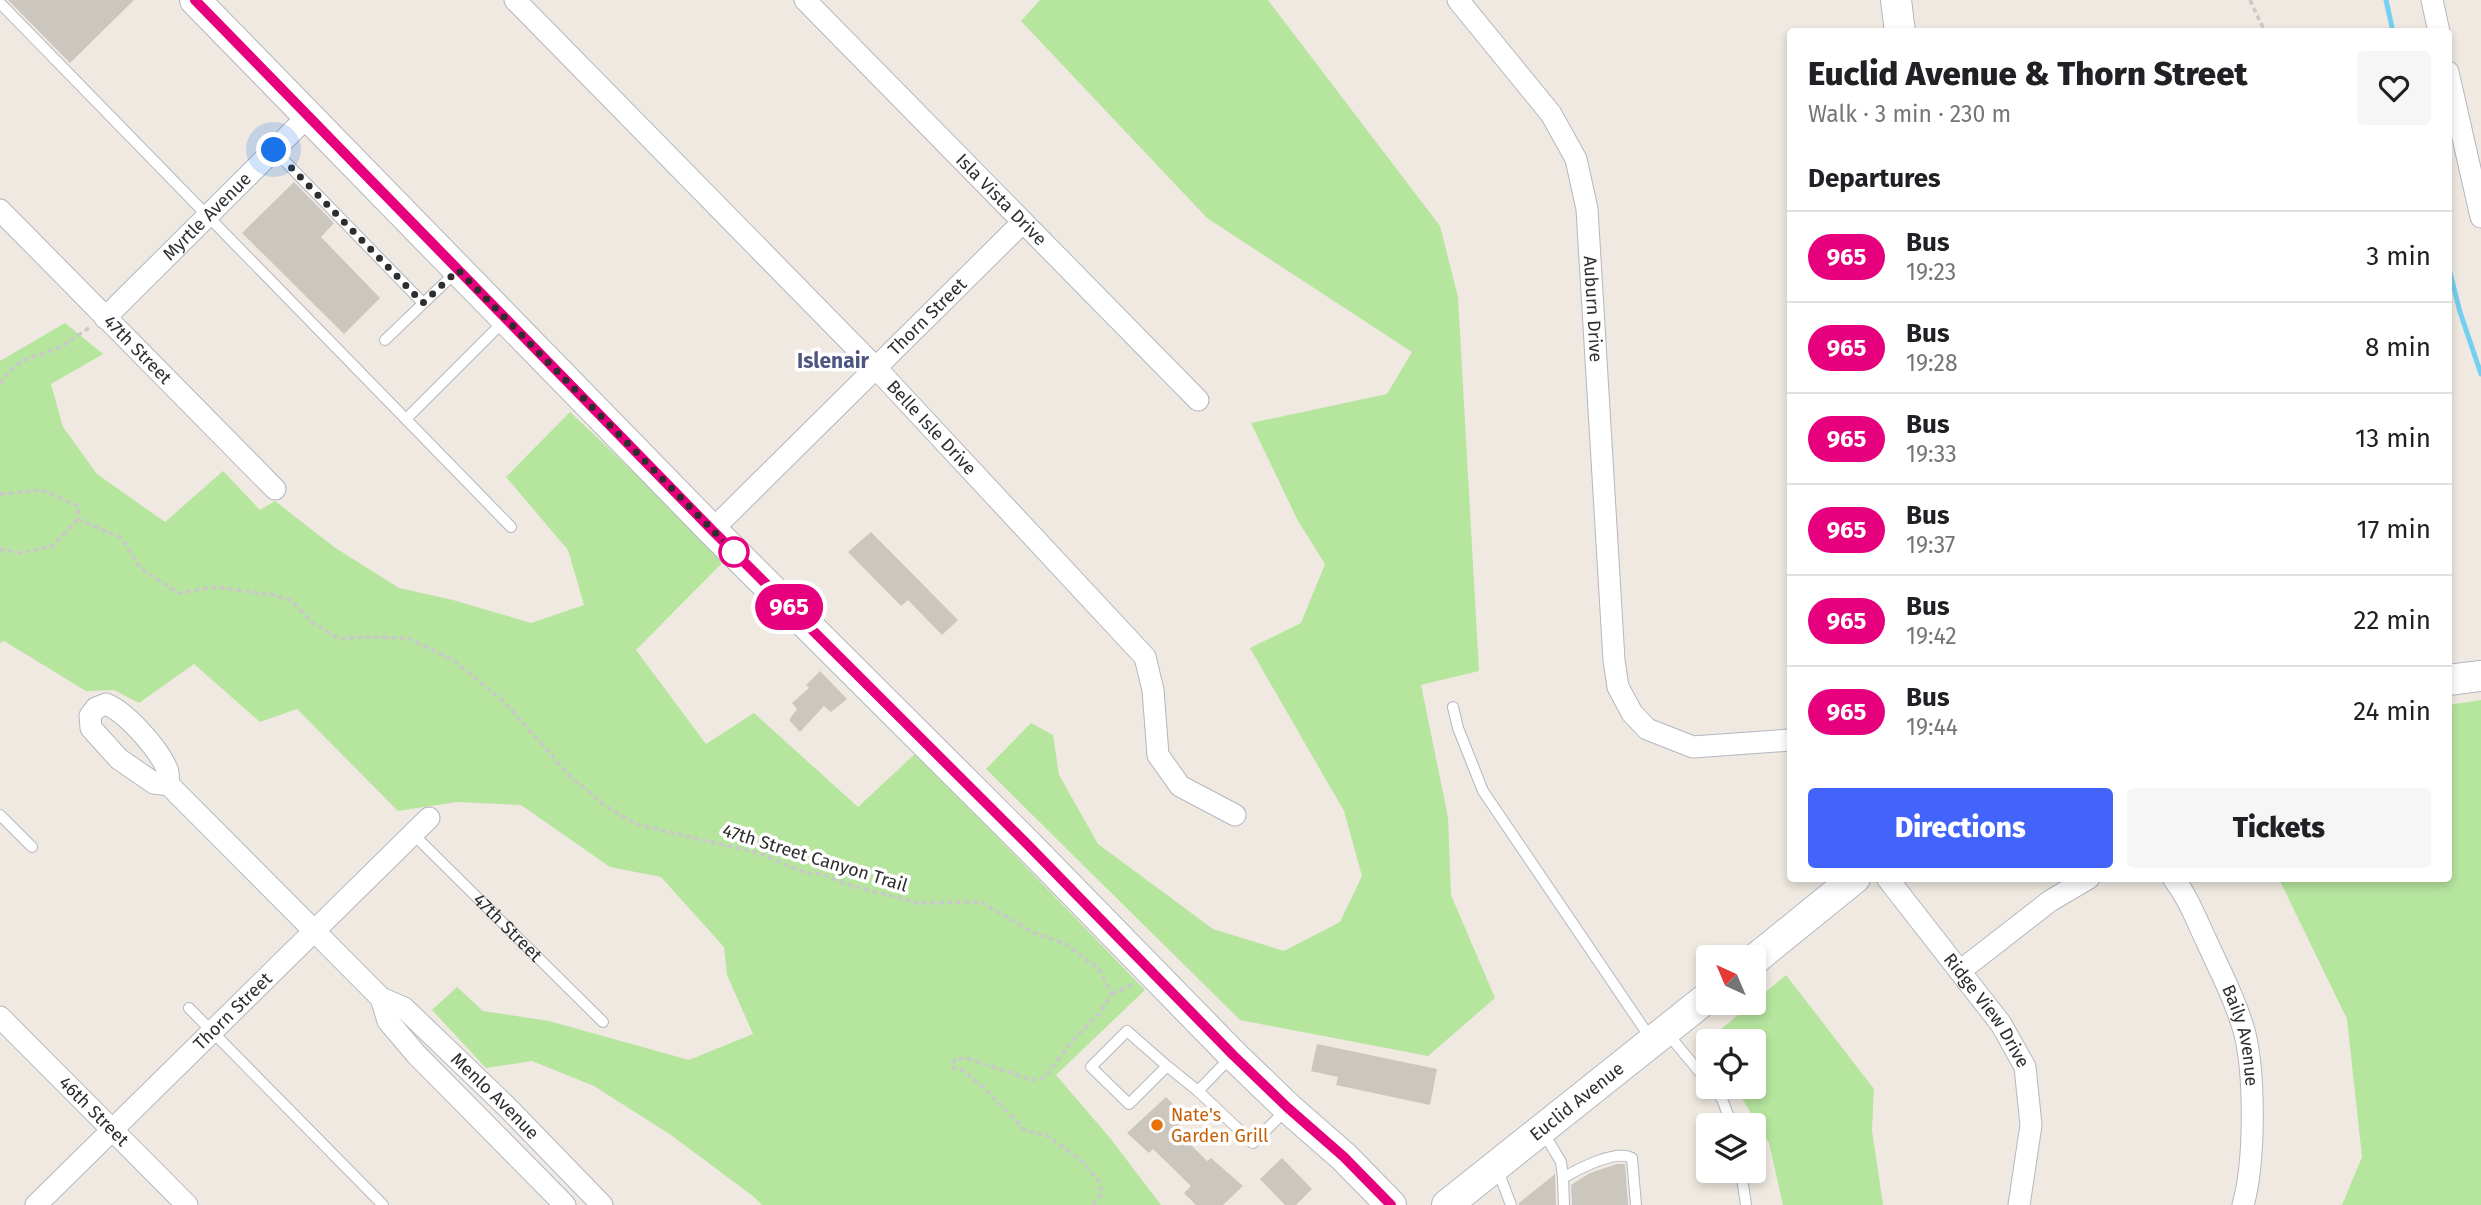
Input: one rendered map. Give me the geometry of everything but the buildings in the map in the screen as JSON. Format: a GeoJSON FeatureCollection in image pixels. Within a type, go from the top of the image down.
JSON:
{"type":"FeatureCollection","features":[{"type":"Feature","properties":{"kind":"main road"},"geometry":{"type":"LineString","coordinates":[[195,0],[712,530],[1038,855],[1233,1055],[1344,1157],[1391,1205]]}},
{"type":"Feature","properties":{"kind":"main road"},"geometry":{"type":"LineString","coordinates":[[1896,0],[1900,28]]}},
{"type":"Feature","properties":{"kind":"main road"},"geometry":{"type":"LineString","coordinates":[[2452,680],[2481,676]]}},
{"type":"Feature","properties":{"kind":"main road"},"geometry":{"type":"LineString","coordinates":[[1766,950],[1850,882]]}},
{"type":"Feature","properties":{"kind":"main road","name":"Euclid Avenue"},"geometry":{"type":"LineString","coordinates":[[1447,1205],[1696,1007]]}},
{"type":"Feature","properties":{"kind":"street","name":"Belle Isle Drive"},"geometry":{"type":"LineString","coordinates":[[515,0],[876,368],[1145,657],[1153,690],[1158,755],[1180,786],[1235,815]]}},
{"type":"Feature","properties":{"kind":"street","name":"Isla Vista Drive"},"geometry":{"type":"LineString","coordinates":[[805,0],[1198,400]]}},
{"type":"Feature","properties":{"kind":"street","name":"Auburn Drive"},"geometry":{"type":"LineString","coordinates":[[1458,0],[1551,114],[1576,159],[1587,209],[1614,660],[1618,687],[1632,713],[1647,729],[1693,747],[1787,740]]}},
{"type":"Feature","properties":{"kind":"street"},"geometry":{"type":"LineString","coordinates":[[2432,0],[2438,28]]}},
{"type":"Feature","properties":{"kind":"street"},"geometry":{"type":"LineString","coordinates":[[2452,90],[2481,217]]}},
{"type":"Feature","properties":{"kind":"street","name":"Myrtle Avenue"},"geometry":{"type":"LineString","coordinates":[[105,318],[308,116]]}},
{"type":"Feature","properties":{"kind":"street","name":"47th Street"},"geometry":{"type":"LineString","coordinates":[[0,210],[275,489]]}},
{"type":"Feature","properties":{"kind":"street","name":"Thorn Street"},"geometry":{"type":"LineString","coordinates":[[712,530],[1022,223]]}},
{"type":"Feature","properties":{"kind":"street","name":"Menlo Avenue"},"geometry":{"type":"LineString","coordinates":[[169,785],[381,998],[404,1008],[508,1108],[602,1205]]}},
{"type":"Feature","properties":{"kind":"street","name":"Thorn Street"},"geometry":{"type":"LineString","coordinates":[[36,1205],[429,817]]}},
{"type":"Feature","properties":{"kind":"street","name":"Ridge View Drive"},"geometry":{"type":"LineString","coordinates":[[1890,882],[2001,1024],[2025,1067],[2031,1125],[2019,1205]]}},
{"type":"Feature","properties":{"kind":"street"},"geometry":{"type":"LineString","coordinates":[[1960,971],[2049,901],[2082,882]]}},
{"type":"Feature","properties":{"kind":"street","name":"Baily Avenue"},"geometry":{"type":"LineString","coordinates":[[2176,882],[2186,898],[2231,993],[2245,1036],[2251,1091],[2252,1148],[2243,1205]]}},
{"type":"Feature","properties":{"kind":"street","name":"Menlo Avenue"},"geometry":{"type":"LineString","coordinates":[[381,998],[388,1021],[416,1054],[565,1205]]}},
{"type":"Feature","properties":{"kind":"street","name":"46th Street"},"geometry":{"type":"LineString","coordinates":[[0,1017],[187,1205]]}},
{"type":"Feature","properties":{"kind":"lane"},"geometry":{"type":"LineString","coordinates":[[0,3],[511,527]]}},
{"type":"Feature","properties":{"kind":"lane"},"geometry":{"type":"LineString","coordinates":[[274,150],[423,303]]}},
{"type":"Feature","properties":{"kind":"lane"},"geometry":{"type":"LineString","coordinates":[[385,340],[458,270]]}},
{"type":"Feature","properties":{"kind":"lane"},"geometry":{"type":"LineString","coordinates":[[407,418],[506,319]]}},
{"type":"Feature","properties":{"kind":"lane"},"geometry":{"type":"LineString","coordinates":[[1453,707],[1458,728],[1483,791],[1659,1036],[1696,1071]]}},
{"type":"Feature","properties":{"kind":"lane"},"geometry":{"type":"LineString","coordinates":[[0,815],[32,847]]}},
{"type":"Feature","properties":{"kind":"lane","name":"47th Street"},"geometry":{"type":"LineString","coordinates":[[413,834],[603,1022]]}},
{"type":"Feature","properties":{"kind":"lane"},"geometry":{"type":"LineString","coordinates":[[189,1008],[383,1205]]}},
{"type":"Feature","properties":{"kind":"lane"},"geometry":{"type":"LineString","coordinates":[[1167,1066],[1129,1104],[1091,1067],[1127,1031],[1198,1091],[1253,1143],[1288,1108]]}},
{"type":"Feature","properties":{"kind":"lane"},"geometry":{"type":"LineString","coordinates":[[1198,1091],[1233,1055]]}},
{"type":"Feature","properties":{"kind":"lane"},"geometry":{"type":"LineString","coordinates":[[1542,1130],[1561,1162],[1564,1205]]}},
{"type":"Feature","properties":{"kind":"lane"},"geometry":{"type":"LineString","coordinates":[[1563,1178],[1592,1162],[1629,1156],[1634,1166],[1636,1205]]}},
{"type":"Feature","properties":{"kind":"lane"},"geometry":{"type":"LineString","coordinates":[[1496,1165],[1511,1205]]}},
{"type":"Feature","properties":{"kind":"lane"},"geometry":{"type":"LineString","coordinates":[[1743,1183],[1746,1205]]}},
{"type":"Feature","properties":{"kind":"path"},"geometry":{"type":"LineString","coordinates":[[2250,0],[2263,28]]}},
{"type":"Feature","properties":{"kind":"path"},"geometry":{"type":"LineString","coordinates":[[0,384],[7,373],[27,357],[55,348],[105,318]]}},
{"type":"Feature","properties":{"kind":"path"},"geometry":{"type":"LineString","coordinates":[[0,494],[42,490],[78,506],[79,519],[52,546],[20,553],[0,550]]}},
{"type":"Feature","properties":{"kind":"path","name":"47th Street Canyon Trail"},"geometry":{"type":"LineString","coordinates":[[79,519],[121,538],[141,569],[179,593],[215,587],[273,595],[292,601],[313,623],[339,639],[408,638],[455,661],[504,702],[571,777],[607,807],[636,824],[758,853],[806,873],[823,874],[842,883],[918,903],[981,902],[1034,933],[1066,944],[1099,969],[1112,994],[1099,1014],[1072,1041],[1045,1077],[1033,1080],[966,1058],[956,1059],[952,1067],[964,1071],[982,1086],[1026,1131],[1046,1135],[1082,1161],[1098,1180],[1102,1193],[1093,1205]]}},
{"type":"Feature","properties":{"kind":"green space"},"geometry":{"type":"Polygon","coordinates":[[[1040,0],[1268,0],[1440,226],[1458,297],[1479,671],[1421,685],[1448,817],[1451,895],[1495,998],[1428,1056],[1240,1020],[986,769],[1031,723],[1053,735],[1059,775],[1098,844],[1213,929],[1284,951],[1340,922],[1362,876],[1344,811],[1250,648],[1301,623],[1325,564],[1298,521],[1251,423],[1387,394],[1412,352],[1207,218],[1021,21],[1040,0]]]}},
{"type":"Feature","properties":{"kind":"green space"},"geometry":{"type":"Polygon","coordinates":[[[65,323],[103,354],[51,384],[63,427],[97,474],[165,522],[223,471],[260,510],[275,501],[334,547],[399,588],[453,600],[531,623],[584,605],[568,550],[506,477],[570,412],[726,559],[636,650],[706,744],[754,713],[858,807],[916,753],[1145,990],[1056,1075],[1110,1138],[1161,1205],[762,1205],[671,1135],[594,1086],[532,1061],[486,1068],[432,1010],[457,987],[483,1011],[549,1021],[689,1060],[753,1034],[727,975],[724,947],[661,877],[610,867],[521,805],[457,802],[398,811],[297,709],[260,722],[194,664],[139,703],[114,690],[86,691],[4,641],[0,643],[0,361],[65,323]]]}},
{"type":"Feature","properties":{"kind":"green space"},"geometry":{"type":"Polygon","coordinates":[[[2481,700],[2481,1205],[2342,1205],[2362,1157],[2347,1019],[2280,882],[2452,882],[2452,704],[2481,700]]]}},
{"type":"Feature","properties":{"kind":"green space"},"geometry":{"type":"Polygon","coordinates":[[[1786,975],[1874,1089],[1872,1130],[1883,1205],[1783,1205],[1766,1138],[1766,1113],[1751,1113],[1742,1099],[1766,1099],[1766,1029],[1721,1029],[1738,1015],[1766,1015],[1766,992],[1786,975]]]}},
{"type":"Feature","properties":{"kind":"waterway"},"geometry":{"type":"LineString","coordinates":[[2386,0],[2392,28]]}},
{"type":"Feature","properties":{"kind":"waterway"},"geometry":{"type":"LineString","coordinates":[[2452,281],[2481,374]]}},
{"type":"Feature","properties":{"kind":"bus line","name":"965"},"geometry":{"type":"LineString","coordinates":[[195,0],[712,530],[1029,846],[1233,1055],[1344,1157],[1391,1205]]}},
{"type":"Feature","properties":{"kind":"place","name":"Nate's Garden Grill"},"geometry":{"type":"Point","coordinates":[1157,1125]}},
{"type":"Feature","properties":{"kind":"district","name":"Islenair"},"geometry":{"type":"Point","coordinates":[833,361]}},
{"type":"Feature","properties":{"kind":"route"},"geometry":{"type":"LineString","coordinates":[[274,150],[423,303],[458,270],[734,552]]}}]}
